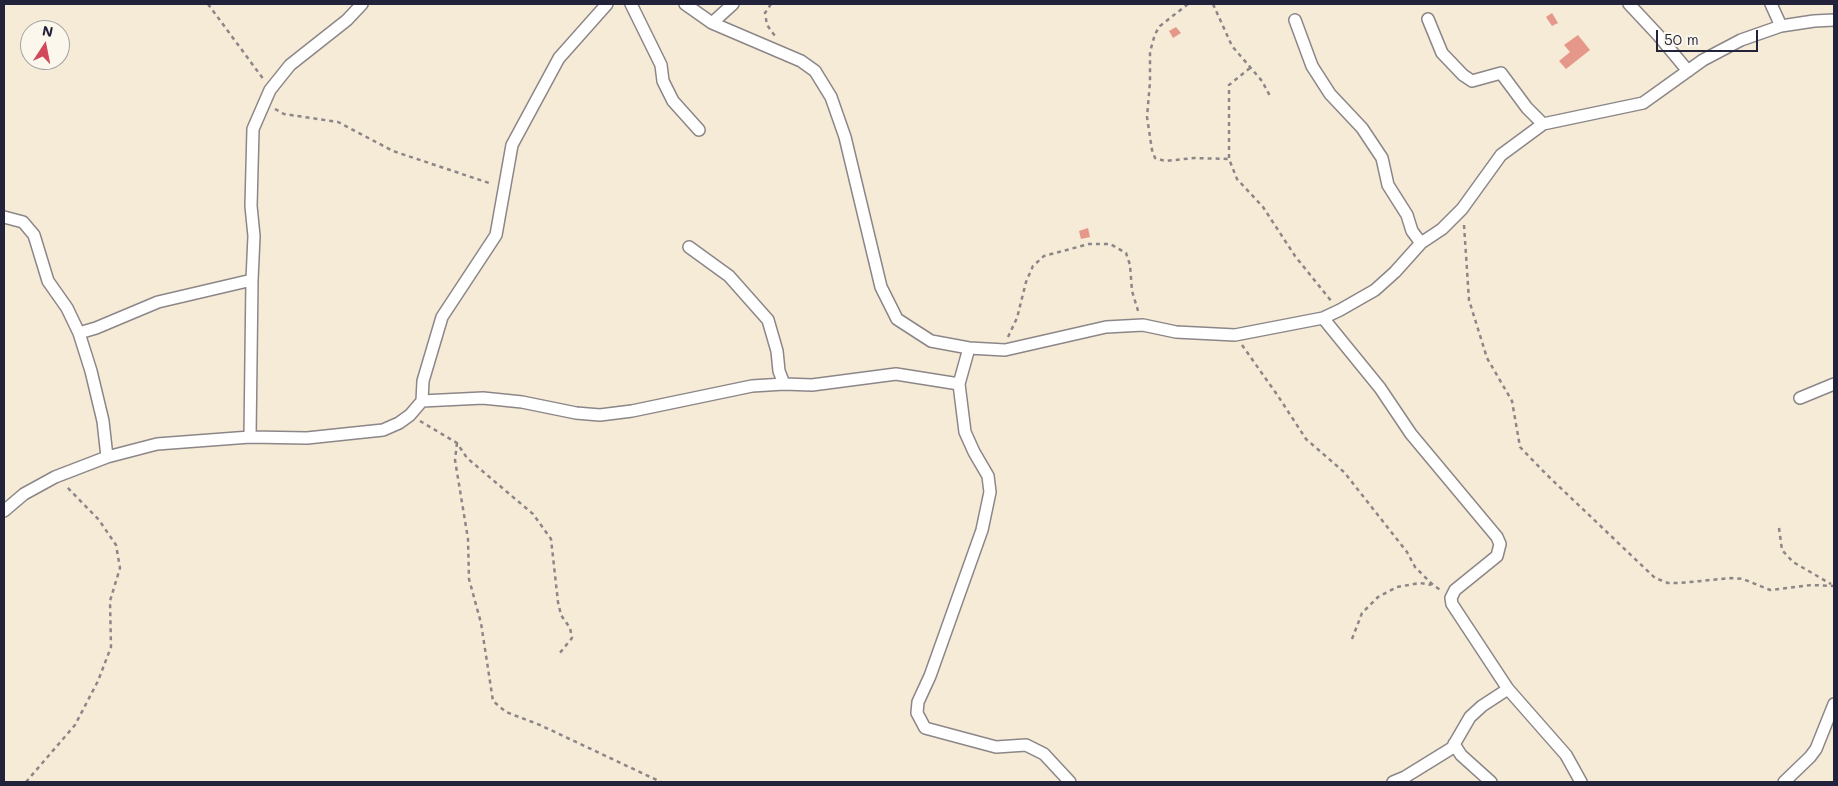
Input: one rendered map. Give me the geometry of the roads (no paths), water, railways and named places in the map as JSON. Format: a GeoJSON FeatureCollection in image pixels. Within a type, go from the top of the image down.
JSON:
{"type":"FeatureCollection","features":[{"type":"Feature","properties":{"kind":"street"},"geometry":{"type":"LineString","coordinates":[[250,437],[254,236],[251,206],[253,128],[270,90],[290,65],[347,20],[362,4]]}},
{"type":"Feature","properties":{"kind":"street"},"geometry":{"type":"LineString","coordinates":[[4,511],[24,494],[55,477],[107,457],[157,444],[250,437],[307,438],[383,430],[399,424],[410,415],[422,401],[423,381],[442,318],[496,235],[512,145],[559,58],[606,4]]}},
{"type":"Feature","properties":{"kind":"street"},"geometry":{"type":"LineString","coordinates":[[631,4],[661,65],[664,81],[673,101],[699,130]]}},
{"type":"Feature","properties":{"kind":"street"},"geometry":{"type":"LineString","coordinates":[[685,4],[712,23],[801,61],[815,71],[830,97],[845,137],[881,287],[897,319],[931,341],[969,348],[1005,350],[1106,327],[1143,325],[1176,332],[1235,335],[1323,318],[1375,290],[1395,272],[1421,243],[1442,229],[1462,209],[1501,155],[1543,124],[1643,104],[1703,60],[1741,40],[1781,26],[1834,20]]}},
{"type":"Feature","properties":{"kind":"street"},"geometry":{"type":"LineString","coordinates":[[712,23],[733,4]]}},
{"type":"Feature","properties":{"kind":"street"},"geometry":{"type":"LineString","coordinates":[[1629,4],[1688,71]]}},
{"type":"Feature","properties":{"kind":"street"},"geometry":{"type":"LineString","coordinates":[[1771,4],[1781,26]]}},
{"type":"Feature","properties":{"kind":"street"},"geometry":{"type":"LineString","coordinates":[[1428,19],[1442,53],[1463,75],[1472,81],[1501,73],[1527,108],[1543,124]]}},
{"type":"Feature","properties":{"kind":"street"},"geometry":{"type":"LineString","coordinates":[[1296,20],[1312,66],[1330,94],[1362,128],[1382,158],[1388,185],[1407,215],[1412,230],[1421,243]]}},
{"type":"Feature","properties":{"kind":"street"},"geometry":{"type":"LineString","coordinates":[[4,216],[23,222],[34,235],[48,280],[67,308],[79,333],[92,371],[103,421],[107,457]]}},
{"type":"Feature","properties":{"kind":"street"},"geometry":{"type":"LineString","coordinates":[[689,247],[729,276],[768,320],[777,351],[779,371],[784,384]]}},
{"type":"Feature","properties":{"kind":"street"},"geometry":{"type":"LineString","coordinates":[[79,333],[96,328],[158,302],[252,280]]}},
{"type":"Feature","properties":{"kind":"street"},"geometry":{"type":"LineString","coordinates":[[1323,318],[1380,388],[1411,434],[1497,538],[1500,544],[1497,556],[1455,590],[1451,598],[1452,604],[1508,689],[1566,755],[1581,782]]}},
{"type":"Feature","properties":{"kind":"street"},"geometry":{"type":"LineString","coordinates":[[969,348],[959,384],[965,432],[988,476],[990,492],[982,530],[930,676],[918,702],[916,713],[925,728],[996,747],[1026,745],[1044,754],[1070,782]]}},
{"type":"Feature","properties":{"kind":"street"},"geometry":{"type":"LineString","coordinates":[[422,401],[492,399],[522,402],[576,413],[600,415],[632,411],[752,386],[812,385],[896,374],[959,384]]}},
{"type":"Feature","properties":{"kind":"street"},"geometry":{"type":"LineString","coordinates":[[1800,398],[1834,384]]}},
{"type":"Feature","properties":{"kind":"street"},"geometry":{"type":"LineString","coordinates":[[1393,782],[1406,777],[1452,748],[1470,717],[1482,706],[1508,689]]}},
{"type":"Feature","properties":{"kind":"street"},"geometry":{"type":"LineString","coordinates":[[1784,782],[1816,749],[1834,704]]}},
{"type":"Feature","properties":{"kind":"street"},"geometry":{"type":"LineString","coordinates":[[1454,744],[1461,754],[1491,782]]}}]}
